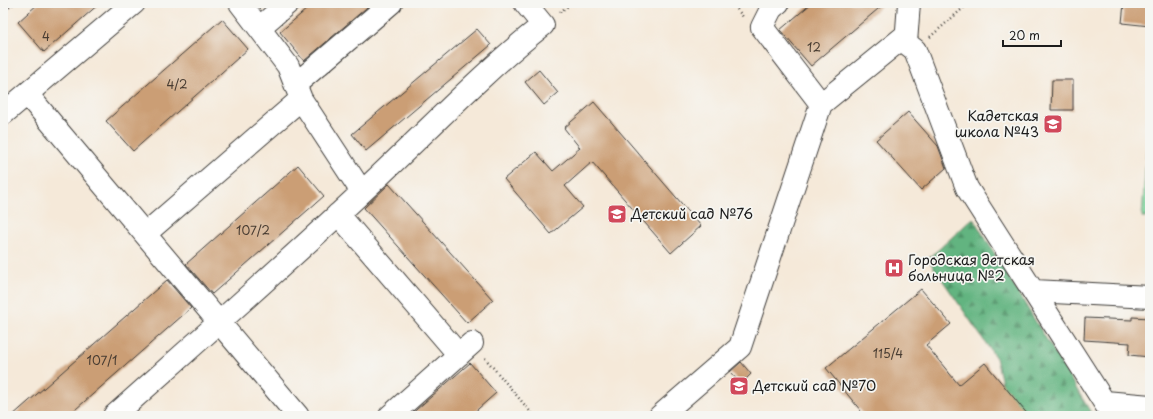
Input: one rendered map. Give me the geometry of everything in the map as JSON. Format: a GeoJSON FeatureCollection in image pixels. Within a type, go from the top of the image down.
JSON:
{"type":"FeatureCollection","features":[{"type":"Feature","properties":{"kind":"lane"},"geometry":{"type":"LineString","coordinates":[[3,114],[134,3]]}},
{"type":"Feature","properties":{"kind":"lane"},"geometry":{"type":"LineString","coordinates":[[240,3],[288,66],[298,92],[362,192]]}},
{"type":"Feature","properties":{"kind":"lane"},"geometry":{"type":"LineString","coordinates":[[259,28],[288,3]]}},
{"type":"Feature","properties":{"kind":"lane"},"geometry":{"type":"LineString","coordinates":[[145,234],[298,92],[391,3]]}},
{"type":"Feature","properties":{"kind":"lane"},"geometry":{"type":"LineString","coordinates":[[114,416],[362,192],[521,42],[543,25],[525,3]]}},
{"type":"Feature","properties":{"kind":"lane"},"geometry":{"type":"LineString","coordinates":[[909,3],[911,43],[967,188],[1109,409],[1150,406]]}},
{"type":"Feature","properties":{"kind":"lane"},"geometry":{"type":"LineString","coordinates":[[748,24],[775,6]]}},
{"type":"Feature","properties":{"kind":"lane"},"geometry":{"type":"LineString","coordinates":[[775,6],[762,27],[821,104]]}},
{"type":"Feature","properties":{"kind":"lane"},"geometry":{"type":"LineString","coordinates":[[660,416],[740,347],[821,104],[911,43]]}},
{"type":"Feature","properties":{"kind":"lane"},"geometry":{"type":"LineString","coordinates":[[27,94],[298,416]]}},
{"type":"Feature","properties":{"kind":"lane"},"geometry":{"type":"LineString","coordinates":[[338,214],[466,349],[390,416]]}},
{"type":"Feature","properties":{"kind":"lane"},"geometry":{"type":"LineString","coordinates":[[1034,291],[1150,297]]}},
{"type":"Feature","properties":{"kind":"path"},"geometry":{"type":"LineString","coordinates":[[3,13],[14,3]]}},
{"type":"Feature","properties":{"kind":"path"},"geometry":{"type":"LineString","coordinates":[[732,3],[748,24]]}},
{"type":"Feature","properties":{"kind":"path"},"geometry":{"type":"LineString","coordinates":[[911,43],[968,3]]}},
{"type":"Feature","properties":{"kind":"path"},"geometry":{"type":"LineString","coordinates":[[466,349],[534,416]]}},
{"type":"Feature","properties":{"kind":"green space"},"geometry":{"type":"Polygon","coordinates":[[[1147,140],[1150,140],[1150,217],[1142,217],[1147,140]]]}},
{"type":"Feature","properties":{"kind":"green space"},"geometry":{"type":"Polygon","coordinates":[[[973,218],[1093,416],[1010,416],[996,358],[928,259],[973,218]]]}},
{"type":"Feature","properties":{"kind":"building"},"geometry":{"type":"Polygon","coordinates":[[[39,3],[100,3],[44,52],[18,22],[39,3]]]}},
{"type":"Feature","properties":{"kind":"building"},"geometry":{"type":"Polygon","coordinates":[[[314,3],[372,3],[304,61],[280,32],[314,3]]]}},
{"type":"Feature","properties":{"kind":"building"},"geometry":{"type":"Polygon","coordinates":[[[812,3],[885,3],[811,66],[780,30],[812,3]]]}},
{"type":"Feature","properties":{"kind":"building"},"geometry":{"type":"Polygon","coordinates":[[[1124,3],[1150,3],[1150,26],[1122,23],[1124,3]]]}},
{"type":"Feature","properties":{"kind":"building"},"geometry":{"type":"Polygon","coordinates":[[[222,19],[248,49],[133,151],[106,121],[222,19]]]}},
{"type":"Feature","properties":{"kind":"building"},"geometry":{"type":"Polygon","coordinates":[[[477,29],[491,45],[366,151],[352,134],[477,29]]]}},
{"type":"Feature","properties":{"kind":"building"},"geometry":{"type":"Polygon","coordinates":[[[539,70],[558,93],[544,105],[525,82],[539,70]]]}},
{"type":"Feature","properties":{"kind":"building"},"geometry":{"type":"Polygon","coordinates":[[[1052,80],[1073,80],[1073,110],[1051,110],[1052,80]]]}},
{"type":"Feature","properties":{"kind":"building"},"geometry":{"type":"Polygon","coordinates":[[[594,102],[701,226],[671,253],[592,162],[565,186],[583,207],[551,234],[504,179],[536,152],[553,171],[580,148],[564,128],[594,102]]]}},
{"type":"Feature","properties":{"kind":"building"},"geometry":{"type":"Polygon","coordinates":[[[908,112],[938,146],[946,168],[921,190],[876,140],[908,112]]]}},
{"type":"Feature","properties":{"kind":"building"},"geometry":{"type":"Polygon","coordinates":[[[298,165],[324,196],[212,294],[186,264],[298,165]]]}},
{"type":"Feature","properties":{"kind":"building"},"geometry":{"type":"Polygon","coordinates":[[[389,184],[493,300],[467,323],[364,208],[389,184]]]}},
{"type":"Feature","properties":{"kind":"building"},"geometry":{"type":"Polygon","coordinates":[[[167,280],[191,308],[68,416],[12,416],[167,280]]]}},
{"type":"Feature","properties":{"kind":"building"},"geometry":{"type":"Polygon","coordinates":[[[921,289],[951,324],[926,345],[959,385],[985,363],[1029,416],[865,416],[826,368],[921,289]]]}},
{"type":"Feature","properties":{"kind":"building"},"geometry":{"type":"Polygon","coordinates":[[[1132,317],[1150,318],[1150,357],[1129,355],[1130,343],[1084,340],[1085,318],[1132,320],[1132,317]]]}},
{"type":"Feature","properties":{"kind":"building"},"geometry":{"type":"Polygon","coordinates":[[[741,362],[751,374],[741,384],[730,372],[741,362]]]}},
{"type":"Feature","properties":{"kind":"building"},"geometry":{"type":"Polygon","coordinates":[[[470,363],[496,393],[470,416],[409,416],[470,363]]]}},
{"type":"Feature","properties":{"kind":"place","name":"Кадетская школа №43"},"geometry":{"type":"Point","coordinates":[1053,124]}},
{"type":"Feature","properties":{"kind":"place","name":"Детский сад №76"},"geometry":{"type":"Point","coordinates":[617,214]}},
{"type":"Feature","properties":{"kind":"place","name":"Городская детская больница №2"},"geometry":{"type":"Point","coordinates":[894,268]}},
{"type":"Feature","properties":{"kind":"place","name":"Детский сад №70"},"geometry":{"type":"Point","coordinates":[739,386]}}]}
